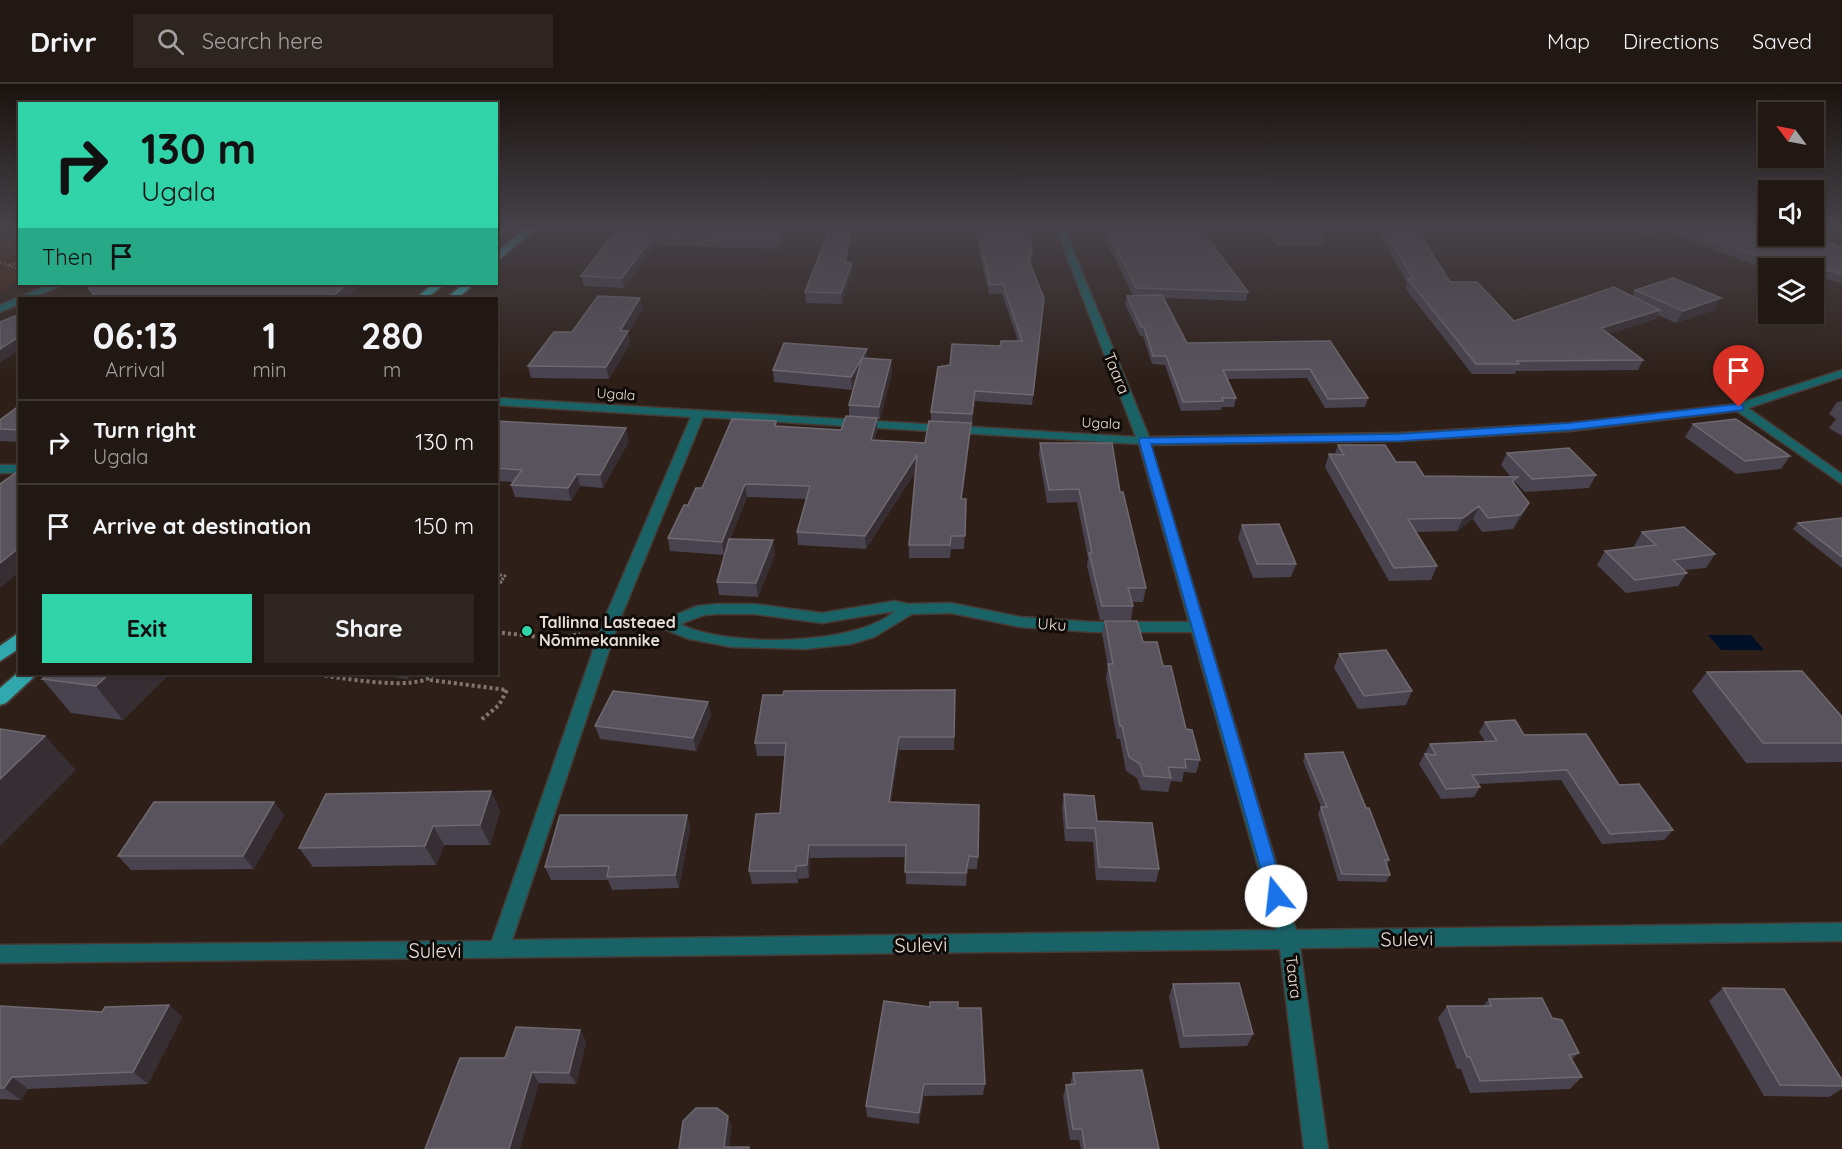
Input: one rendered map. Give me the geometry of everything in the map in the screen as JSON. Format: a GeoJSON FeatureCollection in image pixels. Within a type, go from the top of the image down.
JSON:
{"type":"FeatureCollection","features":[{"type":"Feature","properties":{"kind":"highway"},"geometry":{"type":"LineString","coordinates":[[422,297],[438,285]]}},
{"type":"Feature","properties":{"kind":"highway"},"geometry":{"type":"LineString","coordinates":[[453,297],[468,285]]}},
{"type":"Feature","properties":{"kind":"highway"},"geometry":{"type":"LineString","coordinates":[[0,655],[18,640]]}},
{"type":"Feature","properties":{"kind":"highway"},"geometry":{"type":"LineString","coordinates":[[0,698],[27,675]]}},
{"type":"Feature","properties":{"kind":"street","name":"Taara"},"geometry":{"type":"LineString","coordinates":[[1080,278],[1144,441],[1289,941],[1316,1149]]}},
{"type":"Feature","properties":{"kind":"street"},"geometry":{"type":"LineString","coordinates":[[27,297],[57,285]]}},
{"type":"Feature","properties":{"kind":"street"},"geometry":{"type":"LineString","coordinates":[[0,309],[18,301]]}},
{"type":"Feature","properties":{"kind":"street","name":"Ugala"},"geometry":{"type":"LineString","coordinates":[[498,401],[1144,441],[1411,437],[1570,427],[1739,407],[1842,373]]}},
{"type":"Feature","properties":{"kind":"street"},"geometry":{"type":"LineString","coordinates":[[1739,407],[1842,480]]}},
{"type":"Feature","properties":{"kind":"street"},"geometry":{"type":"LineString","coordinates":[[499,951],[611,622],[698,415]]}},
{"type":"Feature","properties":{"kind":"street"},"geometry":{"type":"LineString","coordinates":[[0,469],[18,470]]}},
{"type":"Feature","properties":{"kind":"street","name":"Uku"},"geometry":{"type":"LineString","coordinates":[[667,624],[702,610],[754,609],[822,618],[881,607],[951,608],[1020,622],[1093,627],[1198,627]]}},
{"type":"Feature","properties":{"kind":"street","name":"Uku"},"geometry":{"type":"LineString","coordinates":[[611,622],[667,624],[690,635],[751,643],[825,643],[868,633],[892,622],[908,609]]}},
{"type":"Feature","properties":{"kind":"street","name":"Sulevi"},"geometry":{"type":"LineString","coordinates":[[0,954],[499,951],[1842,932]]}},
{"type":"Feature","properties":{"kind":"path"},"geometry":{"type":"LineString","coordinates":[[498,574],[504,576],[498,585]]}},
{"type":"Feature","properties":{"kind":"path"},"geometry":{"type":"LineString","coordinates":[[498,632],[566,639],[611,622]]}},
{"type":"Feature","properties":{"kind":"path"},"geometry":{"type":"LineString","coordinates":[[322,675],[408,684],[429,680],[507,690],[499,705],[481,720]]}},
{"type":"Feature","properties":{"kind":"path"},"geometry":{"type":"LineString","coordinates":[[429,680],[433,675]]}},
{"type":"Feature","properties":{"kind":"shaded area"},"geometry":{"type":"Polygon","coordinates":[[[0,278],[18,278],[18,282],[0,291],[0,278]]]}},
{"type":"Feature","properties":{"kind":"water"},"geometry":{"type":"Polygon","coordinates":[[[1708,635],[1751,635],[1764,650],[1721,650],[1708,635]]]}},
{"type":"Feature","properties":{"kind":"building"},"geometry":{"type":"Polygon","coordinates":[[[811,278],[847,278],[841,293],[805,292],[811,278]]]}},
{"type":"Feature","properties":{"kind":"building"},"geometry":{"type":"Polygon","coordinates":[[[988,278],[1036,278],[1044,298],[1033,395],[975,391],[972,414],[931,412],[938,367],[950,365],[952,344],[1000,346],[1001,341],[1022,341],[1003,284],[990,285],[988,278]]]}},
{"type":"Feature","properties":{"kind":"building"},"geometry":{"type":"Polygon","coordinates":[[[1131,278],[1237,278],[1248,292],[1136,288],[1131,278]]]}},
{"type":"Feature","properties":{"kind":"building"},"geometry":{"type":"Polygon","coordinates":[[[1447,278],[1450,282],[1477,282],[1514,321],[1614,287],[1660,310],[1601,328],[1643,360],[1517,361],[1519,364],[1476,364],[1408,279],[1447,278]]]}},
{"type":"Feature","properties":{"kind":"building"},"geometry":{"type":"Polygon","coordinates":[[[1673,278],[1721,298],[1683,311],[1635,290],[1673,278]]]}},
{"type":"Feature","properties":{"kind":"building"},"geometry":{"type":"Polygon","coordinates":[[[87,285],[346,285],[332,297],[95,297],[87,285]]]}},
{"type":"Feature","properties":{"kind":"building"},"geometry":{"type":"Polygon","coordinates":[[[1162,295],[1187,343],[1330,341],[1368,398],[1328,399],[1310,369],[1223,370],[1236,398],[1222,398],[1223,401],[1183,402],[1166,356],[1153,356],[1144,327],[1141,327],[1127,296],[1162,295]]]}},
{"type":"Feature","properties":{"kind":"building"},"geometry":{"type":"Polygon","coordinates":[[[598,296],[640,298],[620,331],[628,331],[606,367],[528,366],[554,332],[572,332],[598,296]]]}},
{"type":"Feature","properties":{"kind":"building"},"geometry":{"type":"Polygon","coordinates":[[[18,315],[18,337],[0,349],[0,322],[18,315]]]}},
{"type":"Feature","properties":{"kind":"building"},"geometry":{"type":"Polygon","coordinates":[[[784,343],[867,349],[851,377],[773,370],[784,343]]]}},
{"type":"Feature","properties":{"kind":"building"},"geometry":{"type":"Polygon","coordinates":[[[862,358],[891,360],[879,407],[849,405],[862,358]]]}},
{"type":"Feature","properties":{"kind":"building"},"geometry":{"type":"Polygon","coordinates":[[[18,406],[18,430],[0,429],[0,420],[18,406]]]}},
{"type":"Feature","properties":{"kind":"building"},"geometry":{"type":"Polygon","coordinates":[[[846,416],[877,418],[871,440],[925,443],[929,421],[971,423],[961,499],[966,499],[965,536],[951,536],[950,545],[909,545],[917,455],[865,536],[797,532],[810,486],[745,484],[722,542],[668,538],[684,505],[688,505],[696,488],[702,488],[732,419],[776,421],[775,426],[841,430],[846,416]]]}},
{"type":"Feature","properties":{"kind":"building"},"geometry":{"type":"Polygon","coordinates":[[[1736,419],[1790,456],[1745,461],[1693,424],[1736,419]]]}},
{"type":"Feature","properties":{"kind":"building"},"geometry":{"type":"Polygon","coordinates":[[[498,421],[626,428],[600,475],[577,474],[568,488],[511,485],[522,470],[498,468],[498,421]]]}},
{"type":"Feature","properties":{"kind":"building"},"geometry":{"type":"Polygon","coordinates":[[[1040,443],[1112,443],[1120,492],[1123,492],[1146,588],[1128,588],[1133,606],[1102,606],[1089,553],[1092,553],[1079,489],[1049,490],[1040,443]]]}},
{"type":"Feature","properties":{"kind":"building"},"geometry":{"type":"Polygon","coordinates":[[[1338,445],[1385,445],[1396,462],[1415,462],[1424,476],[1518,477],[1512,481],[1529,503],[1520,515],[1488,518],[1479,506],[1463,518],[1408,519],[1437,566],[1394,568],[1329,454],[1344,455],[1338,445]]]}},
{"type":"Feature","properties":{"kind":"building"},"geometry":{"type":"Polygon","coordinates":[[[1569,448],[1596,475],[1532,479],[1507,453],[1569,448]]]}},
{"type":"Feature","properties":{"kind":"building"},"geometry":{"type":"Polygon","coordinates":[[[18,471],[18,549],[0,563],[0,484],[18,471]]]}},
{"type":"Feature","properties":{"kind":"building"},"geometry":{"type":"Polygon","coordinates":[[[1842,518],[1842,557],[1798,523],[1842,518]]]}},
{"type":"Feature","properties":{"kind":"building"},"geometry":{"type":"Polygon","coordinates":[[[1279,524],[1296,564],[1257,564],[1242,525],[1279,524]]]}},
{"type":"Feature","properties":{"kind":"building"},"geometry":{"type":"Polygon","coordinates":[[[1684,527],[1715,554],[1673,560],[1687,573],[1635,580],[1605,551],[1656,545],[1642,532],[1684,527]]]}},
{"type":"Feature","properties":{"kind":"building"},"geometry":{"type":"Polygon","coordinates":[[[729,539],[773,540],[756,583],[717,582],[729,539]]]}},
{"type":"Feature","properties":{"kind":"building"},"geometry":{"type":"Polygon","coordinates":[[[1105,621],[1137,621],[1143,642],[1157,642],[1163,666],[1171,666],[1186,729],[1192,730],[1200,760],[1185,759],[1186,768],[1168,767],[1171,778],[1144,776],[1140,764],[1129,757],[1122,726],[1120,726],[1108,664],[1113,664],[1105,621]]]}},
{"type":"Feature","properties":{"kind":"building"},"geometry":{"type":"Polygon","coordinates":[[[1386,650],[1412,691],[1364,696],[1339,654],[1386,650]]]}},
{"type":"Feature","properties":{"kind":"building"},"geometry":{"type":"Polygon","coordinates":[[[1802,671],[1842,717],[1842,743],[1763,743],[1707,672],[1802,671]]]}},
{"type":"Feature","properties":{"kind":"building"},"geometry":{"type":"Polygon","coordinates":[[[47,675],[108,675],[96,686],[42,679],[47,675]]]}},
{"type":"Feature","properties":{"kind":"building"},"geometry":{"type":"Polygon","coordinates":[[[955,690],[954,737],[899,737],[889,802],[979,805],[978,857],[969,856],[966,873],[905,872],[906,845],[809,845],[807,865],[796,866],[796,871],[749,871],[756,814],[780,813],[786,743],[755,743],[763,695],[783,695],[784,691],[955,690]]]}},
{"type":"Feature","properties":{"kind":"building"},"geometry":{"type":"Polygon","coordinates":[[[613,691],[708,702],[693,738],[595,726],[613,691]]]}},
{"type":"Feature","properties":{"kind":"building"},"geometry":{"type":"Polygon","coordinates":[[[1515,720],[1524,735],[1586,734],[1619,785],[1639,784],[1673,830],[1610,834],[1567,770],[1472,775],[1480,787],[1446,789],[1425,754],[1436,755],[1430,744],[1497,741],[1485,722],[1515,720]]]}},
{"type":"Feature","properties":{"kind":"building"},"geometry":{"type":"Polygon","coordinates":[[[0,729],[45,736],[0,779],[0,729]]]}},
{"type":"Feature","properties":{"kind":"building"},"geometry":{"type":"Polygon","coordinates":[[[1343,752],[1366,808],[1369,808],[1389,860],[1385,860],[1390,875],[1342,874],[1321,807],[1327,807],[1305,754],[1343,752]]]}},
{"type":"Feature","properties":{"kind":"building"},"geometry":{"type":"Polygon","coordinates":[[[491,791],[480,825],[433,826],[425,846],[299,848],[326,794],[491,791]]]}},
{"type":"Feature","properties":{"kind":"building"},"geometry":{"type":"Polygon","coordinates":[[[1064,794],[1094,796],[1097,821],[1152,823],[1159,869],[1099,867],[1095,828],[1067,828],[1064,794]]]}},
{"type":"Feature","properties":{"kind":"building"},"geometry":{"type":"Polygon","coordinates":[[[154,802],[274,802],[243,856],[118,856],[154,802]]]}},
{"type":"Feature","properties":{"kind":"building"},"geometry":{"type":"Polygon","coordinates":[[[560,815],[687,815],[675,875],[607,877],[609,866],[545,867],[560,815]]]}},
{"type":"Feature","properties":{"kind":"building"},"geometry":{"type":"Polygon","coordinates":[[[1239,983],[1253,1034],[1184,1036],[1173,984],[1239,983]]]}},
{"type":"Feature","properties":{"kind":"building"},"geometry":{"type":"Polygon","coordinates":[[[1723,988],[1784,989],[1842,1080],[1842,1086],[1780,1085],[1723,988]]]}},
{"type":"Feature","properties":{"kind":"building"},"geometry":{"type":"Polygon","coordinates":[[[1542,998],[1552,1018],[1562,1020],[1579,1053],[1569,1055],[1582,1077],[1480,1081],[1470,1057],[1467,1057],[1447,1006],[1491,1006],[1489,999],[1542,998]]]}},
{"type":"Feature","properties":{"kind":"building"},"geometry":{"type":"Polygon","coordinates":[[[884,1001],[930,1007],[930,1002],[958,1002],[958,1008],[981,1008],[985,1084],[924,1084],[919,1113],[866,1106],[884,1001]]]}},
{"type":"Feature","properties":{"kind":"building"},"geometry":{"type":"Polygon","coordinates":[[[169,1005],[133,1072],[12,1077],[4,1088],[0,1088],[0,1006],[102,1012],[105,1007],[169,1005]]]}},
{"type":"Feature","properties":{"kind":"building"},"geometry":{"type":"Polygon","coordinates":[[[516,1027],[580,1030],[569,1073],[532,1072],[509,1149],[425,1149],[460,1058],[505,1058],[516,1027]]]}},
{"type":"Feature","properties":{"kind":"building"},"geometry":{"type":"Polygon","coordinates":[[[1142,1070],[1159,1149],[1085,1149],[1082,1129],[1073,1129],[1066,1085],[1075,1084],[1073,1073],[1142,1070]]]}},
{"type":"Feature","properties":{"kind":"building"},"geometry":{"type":"Polygon","coordinates":[[[696,1108],[717,1108],[728,1116],[724,1147],[749,1147],[749,1149],[679,1149],[683,1121],[696,1108]]]}},
{"type":"Feature","properties":{"kind":"place","name":"Tallinna Lasteaed Nõmmekannike"},"geometry":{"type":"Point","coordinates":[527,631]}},
{"type":"Feature","properties":{"kind":"route"},"geometry":{"type":"LineString","coordinates":[[1276,896],[1144,441],[1400,437],[1570,427],[1739,407]]}}]}
